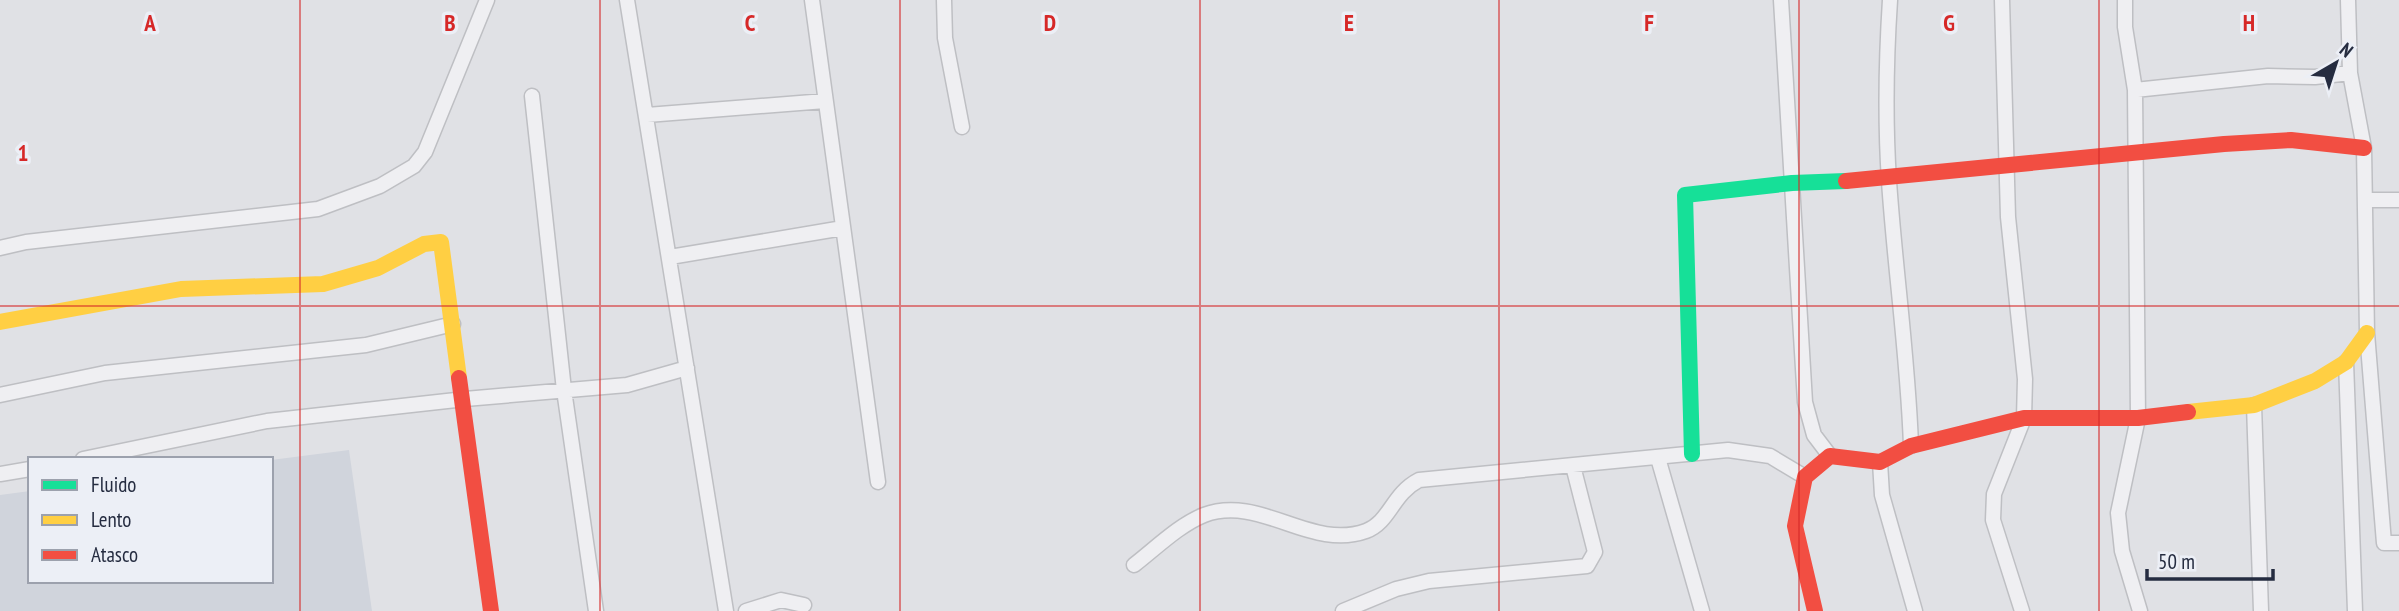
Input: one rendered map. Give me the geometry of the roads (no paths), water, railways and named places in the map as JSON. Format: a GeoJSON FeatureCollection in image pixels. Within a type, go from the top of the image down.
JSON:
{"type":"FeatureCollection","features":[{"type":"Feature","properties":{"kind":"street"},"geometry":{"type":"LineString","coordinates":[[0,248],[26,242],[318,209],[380,187],[414,166],[425,152],[487,0]]}},
{"type":"Feature","properties":{"kind":"street"},"geometry":{"type":"LineString","coordinates":[[626,0],[647,115],[726,611]]}},
{"type":"Feature","properties":{"kind":"street"},"geometry":{"type":"LineString","coordinates":[[812,0],[878,482]]}},
{"type":"Feature","properties":{"kind":"street"},"geometry":{"type":"LineString","coordinates":[[944,0],[945,38],[962,127]]}},
{"type":"Feature","properties":{"kind":"street"},"geometry":{"type":"LineString","coordinates":[[1781,0],[1805,402],[1814,435],[1830,456],[1880,462],[1911,446],[2024,418],[2138,418],[2254,405],[2315,381],[2346,362],[2367,333]]}},
{"type":"Feature","properties":{"kind":"street"},"geometry":{"type":"LineString","coordinates":[[1890,0],[1885,78],[1889,180],[1908,370],[1911,446]]}},
{"type":"Feature","properties":{"kind":"street"},"geometry":{"type":"LineString","coordinates":[[2002,0],[2008,216],[2025,379],[2024,418],[1994,494],[1993,520],[2022,611]]}},
{"type":"Feature","properties":{"kind":"street"},"geometry":{"type":"LineString","coordinates":[[2125,0],[2125,27],[2136,90],[2138,418],[2118,513],[2122,551],[2140,611]]}},
{"type":"Feature","properties":{"kind":"street"},"geometry":{"type":"LineString","coordinates":[[2348,0],[2350,73],[2364,148],[2367,333],[2384,542],[2399,543]]}},
{"type":"Feature","properties":{"kind":"street"},"geometry":{"type":"LineString","coordinates":[[2136,90],[2268,76],[2315,78],[2350,73]]}},
{"type":"Feature","properties":{"kind":"street"},"geometry":{"type":"LineString","coordinates":[[532,96],[564,390],[596,611]]}},
{"type":"Feature","properties":{"kind":"street"},"geometry":{"type":"LineString","coordinates":[[647,115],[825,101]]}},
{"type":"Feature","properties":{"kind":"street"},"geometry":{"type":"LineString","coordinates":[[1692,454],[1685,195],[1690,192],[1792,183],[1889,180],[2137,153],[2291,140],[2364,148]]}},
{"type":"Feature","properties":{"kind":"street"},"geometry":{"type":"LineString","coordinates":[[2365,200],[2399,200]]}},
{"type":"Feature","properties":{"kind":"street"},"geometry":{"type":"LineString","coordinates":[[670,257],[843,228]]}},
{"type":"Feature","properties":{"kind":"street"},"geometry":{"type":"LineString","coordinates":[[0,322],[36,313],[181,289],[323,284],[378,268],[424,244],[441,242],[465,399],[491,611]]}},
{"type":"Feature","properties":{"kind":"street"},"geometry":{"type":"LineString","coordinates":[[0,395],[105,373],[366,345],[453,324]]}},
{"type":"Feature","properties":{"kind":"street"},"geometry":{"type":"LineString","coordinates":[[2346,362],[2355,611]]}},
{"type":"Feature","properties":{"kind":"street"},"geometry":{"type":"LineString","coordinates":[[93,457],[267,421],[465,399],[628,385],[687,368]]}},
{"type":"Feature","properties":{"kind":"street"},"geometry":{"type":"LineString","coordinates":[[2254,405],[2261,611]]}},
{"type":"Feature","properties":{"kind":"street"},"geometry":{"type":"LineString","coordinates":[[1134,565],[1191,522],[1214,512],[1245,511],[1320,534],[1343,535],[1366,531],[1379,523],[1401,491],[1419,480],[1728,450],[1757,453],[1782,462],[1805,477]]}},
{"type":"Feature","properties":{"kind":"street"},"geometry":{"type":"LineString","coordinates":[[1815,611],[1795,526],[1805,477],[1830,456]]}},
{"type":"Feature","properties":{"kind":"street"},"geometry":{"type":"LineString","coordinates":[[1658,458],[1702,611]]}},
{"type":"Feature","properties":{"kind":"street"},"geometry":{"type":"LineString","coordinates":[[1880,462],[1882,495],[1915,611]]}},
{"type":"Feature","properties":{"kind":"street"},"geometry":{"type":"LineString","coordinates":[[1343,611],[1396,589],[1429,581],[1587,566],[1595,552],[1573,466]]}},
{"type":"Feature","properties":{"kind":"street"},"geometry":{"type":"LineString","coordinates":[[0,474],[28,469]]}},
{"type":"Feature","properties":{"kind":"street"},"geometry":{"type":"LineString","coordinates":[[746,611],[781,600],[804,605]]}}]}
